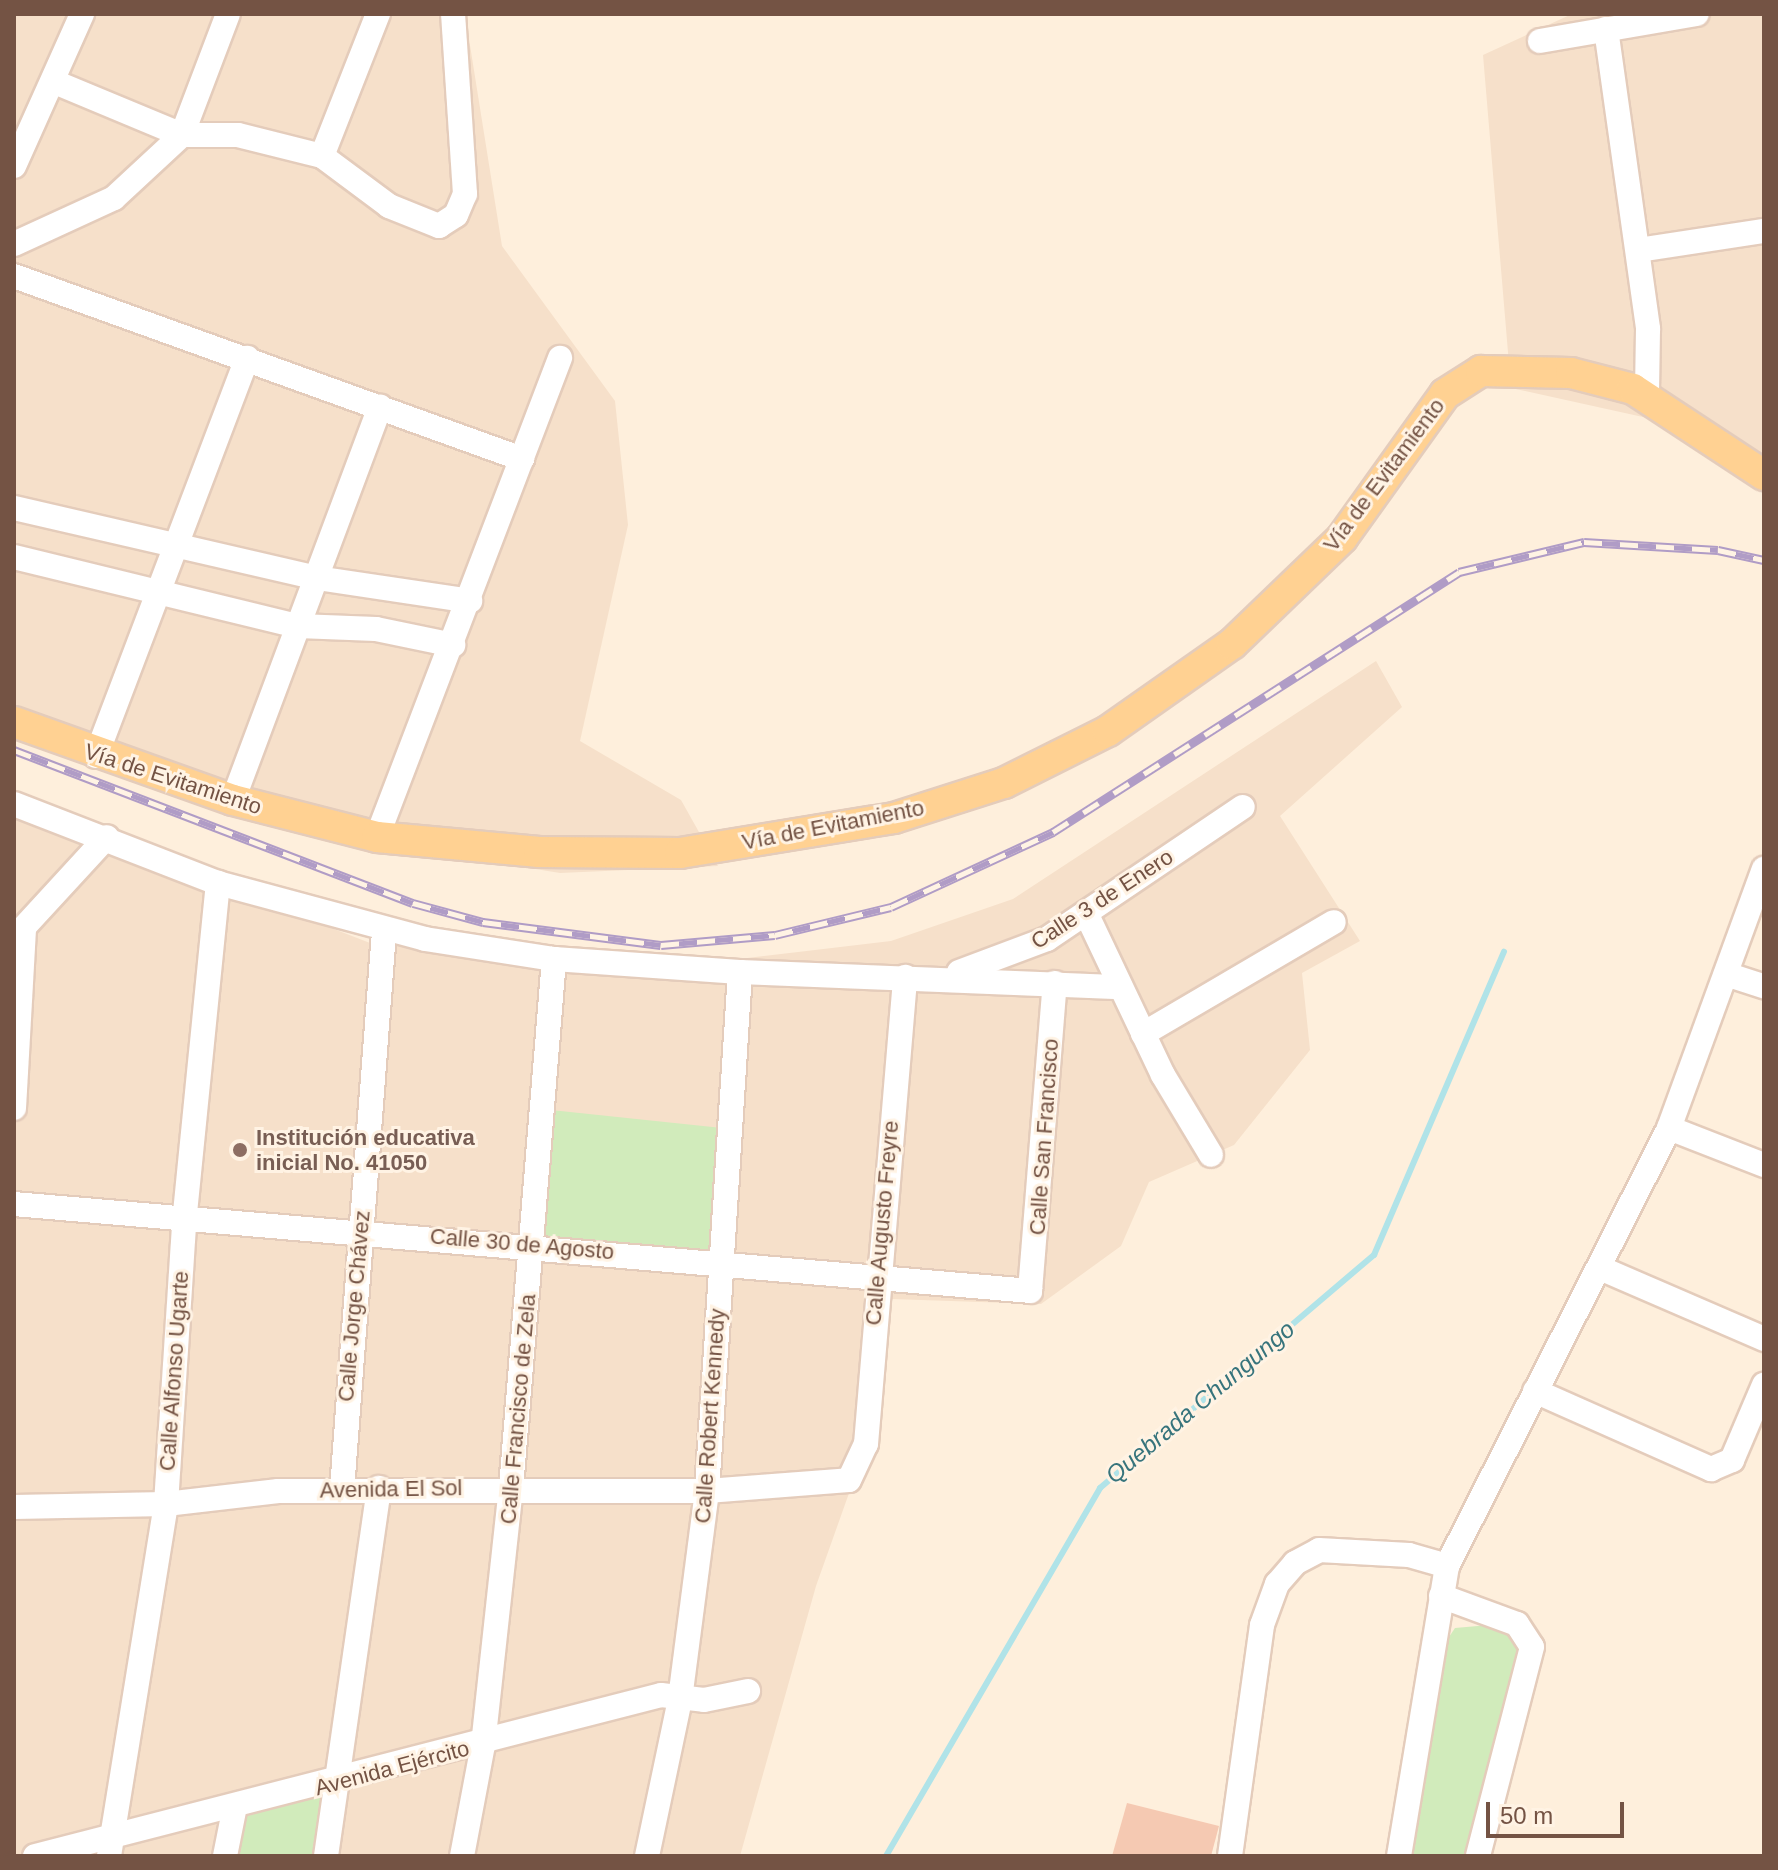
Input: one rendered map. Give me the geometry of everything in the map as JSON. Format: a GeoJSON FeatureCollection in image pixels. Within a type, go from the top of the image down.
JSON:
{"type":"FeatureCollection","features":[{"type":"Feature","properties":{"kind":"main road","name":"Vía de Evitamiento"},"geometry":{"type":"LineString","coordinates":[[14,722],[96,756],[233,800],[377,837],[539,852],[680,853],[894,818],[1004,783],[1108,731],[1232,644],[1342,538],[1460,380],[1502,366],[1571,373],[1647,395],[1764,475]]}},
{"type":"Feature","properties":{"kind":"street"},"geometry":{"type":"LineString","coordinates":[[14,166],[57,83],[82,14]]}},
{"type":"Feature","properties":{"kind":"street"},"geometry":{"type":"LineString","coordinates":[[14,244],[114,198],[182,135],[228,14]]}},
{"type":"Feature","properties":{"kind":"street"},"geometry":{"type":"LineString","coordinates":[[322,156],[378,14]]}},
{"type":"Feature","properties":{"kind":"street"},"geometry":{"type":"LineString","coordinates":[[57,83],[182,135],[238,135],[322,156],[389,206],[425,223],[439,226],[456,215],[465,170],[453,14]]}},
{"type":"Feature","properties":{"kind":"street"},"geometry":{"type":"LineString","coordinates":[[1540,41],[1697,14]]}},
{"type":"Feature","properties":{"kind":"street"},"geometry":{"type":"LineString","coordinates":[[1606,29],[1638,250],[1647,395]]}},
{"type":"Feature","properties":{"kind":"street"},"geometry":{"type":"LineString","coordinates":[[1638,250],[1764,231]]}},
{"type":"Feature","properties":{"kind":"street"},"geometry":{"type":"LineString","coordinates":[[14,276],[522,459]]}},
{"type":"Feature","properties":{"kind":"street"},"geometry":{"type":"LineString","coordinates":[[96,756],[172,548],[247,358]]}},
{"type":"Feature","properties":{"kind":"street"},"geometry":{"type":"LineString","coordinates":[[377,837],[470,601],[560,358]]}},
{"type":"Feature","properties":{"kind":"street"},"geometry":{"type":"LineString","coordinates":[[233,800],[380,407]]}},
{"type":"Feature","properties":{"kind":"street"},"geometry":{"type":"LineString","coordinates":[[14,508],[172,548],[317,578],[470,601]]}},
{"type":"Feature","properties":{"kind":"street"},"geometry":{"type":"LineString","coordinates":[[14,557],[298,626],[376,629],[453,645]]}},
{"type":"Feature","properties":{"kind":"street"},"geometry":{"type":"LineString","coordinates":[[14,804],[107,837],[218,883],[384,932],[554,959],[740,972],[1121,987]]}},
{"type":"Feature","properties":{"kind":"street","name":"Calle 3 de Enero"},"geometry":{"type":"LineString","coordinates":[[905,977],[988,965],[1086,913],[1243,807]]}},
{"type":"Feature","properties":{"kind":"street"},"geometry":{"type":"LineString","coordinates":[[14,1108],[19,933],[107,837]]}},
{"type":"Feature","properties":{"kind":"street"},"geometry":{"type":"LineString","coordinates":[[1399,1856],[1447,1566],[1669,1128],[1764,869]]}},
{"type":"Feature","properties":{"kind":"street","name":"Calle Alfonso Ugarte"},"geometry":{"type":"LineString","coordinates":[[111,1847],[166,1504],[184,1223],[218,883]]}},
{"type":"Feature","properties":{"kind":"street"},"geometry":{"type":"LineString","coordinates":[[1086,913],[1143,1034],[1211,1155]]}},
{"type":"Feature","properties":{"kind":"street"},"geometry":{"type":"LineString","coordinates":[[1143,1034],[1334,922]]}},
{"type":"Feature","properties":{"kind":"street","name":"Calle Jorge Chávez"},"geometry":{"type":"LineString","coordinates":[[342,1489],[384,932]]}},
{"type":"Feature","properties":{"kind":"street","name":"Calle Francisco de Zela"},"geometry":{"type":"LineString","coordinates":[[462,1856],[483,1745],[511,1488],[554,959]]}},
{"type":"Feature","properties":{"kind":"street","name":"Calle Robert Kennedy"},"geometry":{"type":"LineString","coordinates":[[647,1856],[680,1699],[707,1491],[740,972]]}},
{"type":"Feature","properties":{"kind":"street"},"geometry":{"type":"LineString","coordinates":[[1726,974],[1764,986]]}},
{"type":"Feature","properties":{"kind":"street","name":"Calle Augusto Freyre"},"geometry":{"type":"LineString","coordinates":[[860,1469],[905,977]]}},
{"type":"Feature","properties":{"kind":"street","name":"Calle San Francisco"},"geometry":{"type":"LineString","coordinates":[[1030,1291],[1055,983]]}},
{"type":"Feature","properties":{"kind":"street"},"geometry":{"type":"LineString","coordinates":[[1669,1128],[1764,1165]]}},
{"type":"Feature","properties":{"kind":"street","name":"Calle 30 de Agosto"},"geometry":{"type":"LineString","coordinates":[[14,1204],[184,1223],[360,1230],[533,1243],[876,1281],[1030,1291]]}},
{"type":"Feature","properties":{"kind":"street"},"geometry":{"type":"LineString","coordinates":[[1600,1268],[1764,1339]]}},
{"type":"Feature","properties":{"kind":"street"},"geometry":{"type":"LineString","coordinates":[[1535,1391],[1711,1469],[1732,1460],[1764,1385]]}},
{"type":"Feature","properties":{"kind":"street","name":"Avenida El Sol"},"geometry":{"type":"LineString","coordinates":[[14,1507],[166,1504],[379,1488],[707,1491],[829,1486],[860,1469]]}},
{"type":"Feature","properties":{"kind":"street"},"geometry":{"type":"LineString","coordinates":[[326,1856],[340,1781],[379,1488]]}},
{"type":"Feature","properties":{"kind":"street"},"geometry":{"type":"LineString","coordinates":[[1230,1856],[1262,1625],[1277,1584],[1295,1563],[1319,1550],[1382,1551],[1447,1566]]}},
{"type":"Feature","properties":{"kind":"street"},"geometry":{"type":"LineString","coordinates":[[1441,1596],[1517,1624],[1532,1647],[1478,1856]]}},
{"type":"Feature","properties":{"kind":"street","name":"Avenida Ejército"},"geometry":{"type":"LineString","coordinates":[[35,1856],[111,1847],[340,1781],[661,1695],[680,1699],[748,1691]]}},
{"type":"Feature","properties":{"kind":"street"},"geometry":{"type":"LineString","coordinates":[[225,1856],[234,1811]]}},
{"type":"Feature","properties":{"kind":"shaded area"},"geometry":{"type":"Polygon","coordinates":[[[14,14],[465,14],[502,246],[615,401],[628,525],[580,741],[681,800],[718,866],[560,873],[394,846],[14,718],[14,14]]]}},
{"type":"Feature","properties":{"kind":"shaded area"},"geometry":{"type":"Polygon","coordinates":[[[1572,14],[1764,14],[1764,490],[1652,419],[1511,388],[1483,55],[1572,14]]]}},
{"type":"Feature","properties":{"kind":"shaded area"},"geometry":{"type":"Polygon","coordinates":[[[1376,661],[1402,707],[1280,816],[1360,941],[1302,973],[1310,1050],[1234,1145],[1149,1182],[1121,1246],[1041,1304],[891,1299],[880,1406],[816,1586],[740,1856],[14,1856],[14,805],[370,943],[722,961],[891,941],[1013,899],[1376,661]]]}},
{"type":"Feature","properties":{"kind":"green space"},"geometry":{"type":"Polygon","coordinates":[[[551,1110],[722,1128],[709,1255],[538,1237],[551,1110]]]}},
{"type":"Feature","properties":{"kind":"green space"},"geometry":{"type":"Polygon","coordinates":[[[1489,1625],[1509,1636],[1518,1652],[1464,1856],[1410,1856],[1449,1637],[1455,1628],[1489,1625]]]}},
{"type":"Feature","properties":{"kind":"green space"},"geometry":{"type":"Polygon","coordinates":[[[320,1795],[327,1799],[317,1856],[236,1856],[244,1817],[320,1795]]]}},
{"type":"Feature","properties":{"kind":"building"},"geometry":{"type":"Polygon","coordinates":[[[1127,1803],[1219,1826],[1211,1856],[1112,1856],[1127,1803]]]}},
{"type":"Feature","properties":{"kind":"waterway","name":"Quebrada Chungungo"},"geometry":{"type":"LineString","coordinates":[[886,1856],[1100,1488],[1374,1255],[1504,952]]}},
{"type":"Feature","properties":{"kind":"railway"},"geometry":{"type":"LineString","coordinates":[[14,750],[413,903],[483,922],[661,945],[775,935],[891,907],[1053,832],[1459,572],[1584,542],[1718,550],[1764,560]]}},
{"type":"Feature","properties":{"kind":"place","name":"Institución educativa inicial No. 41050"},"geometry":{"type":"Point","coordinates":[240,1150]}}]}
